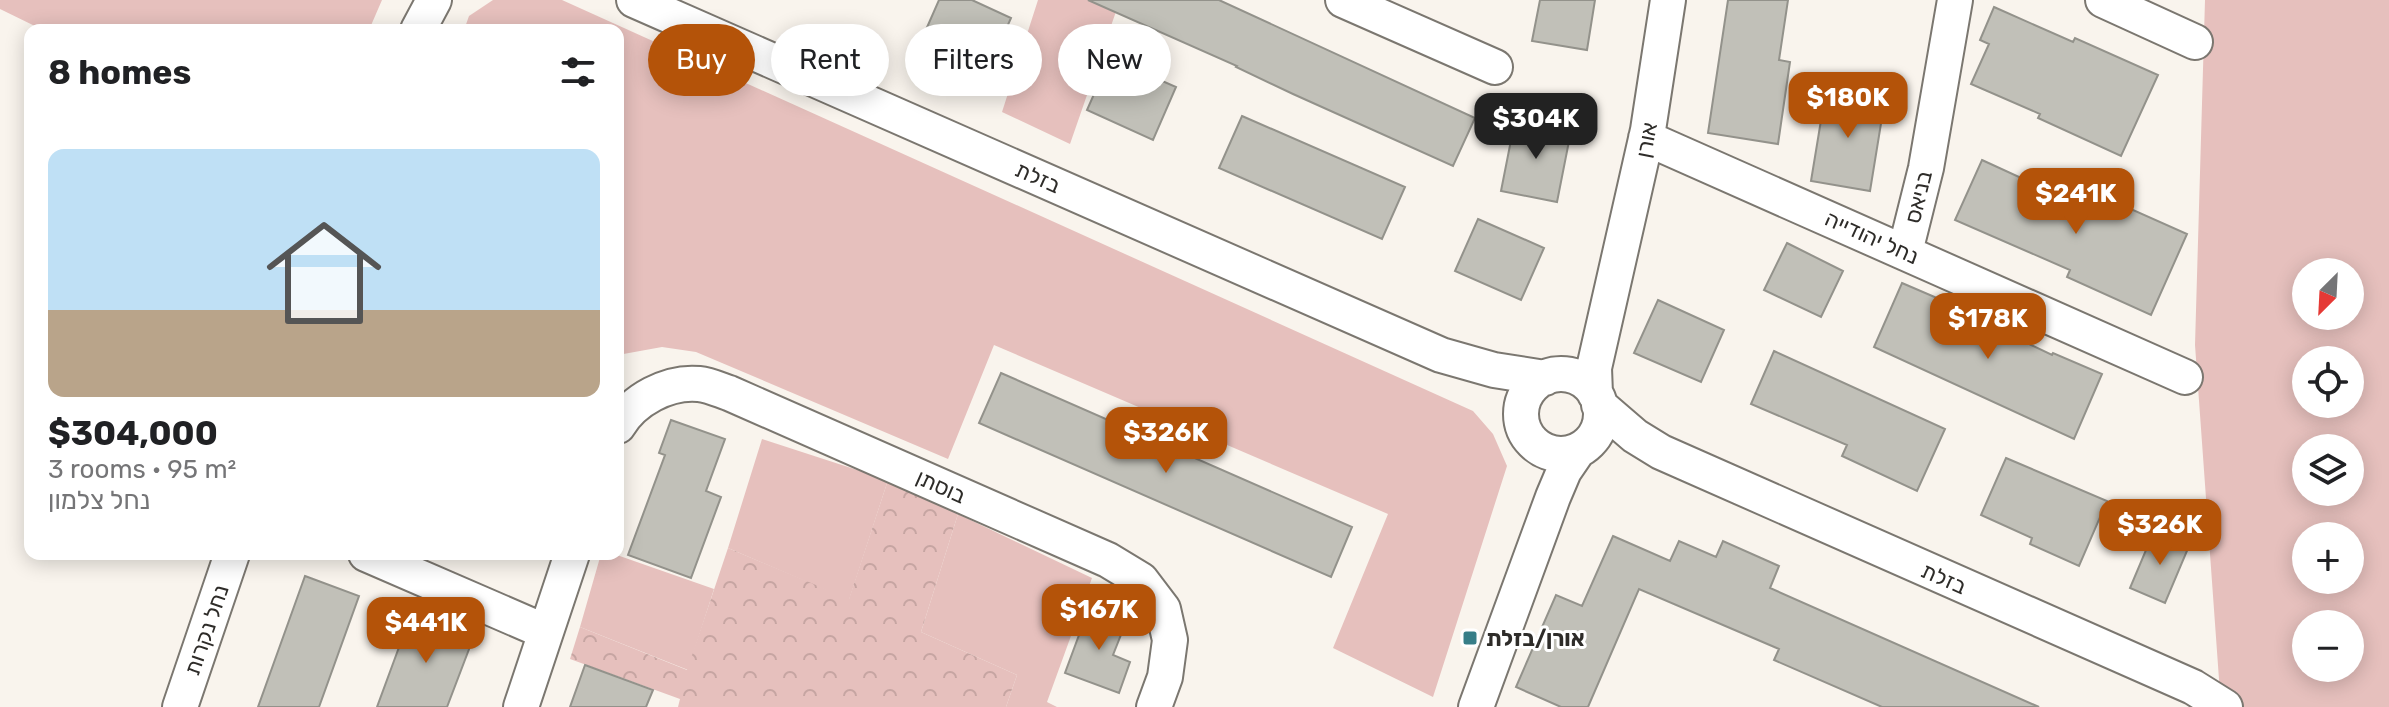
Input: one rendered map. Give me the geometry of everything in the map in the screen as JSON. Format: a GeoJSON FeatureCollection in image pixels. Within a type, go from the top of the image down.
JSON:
{"type":"FeatureCollection","features":[{"type":"Feature","properties":{"kind":"street"},"geometry":{"type":"LineString","coordinates":[[411,0],[411,24]]}},
{"type":"Feature","properties":{"kind":"street"},"geometry":{"type":"LineString","coordinates":[[421,24],[434,0]]}},
{"type":"Feature","properties":{"kind":"street","name":"בזלת"},"geometry":{"type":"LineString","coordinates":[[634,0],[1441,355],[1494,370],[1550,376]]}},
{"type":"Feature","properties":{"kind":"street"},"geometry":{"type":"LineString","coordinates":[[1343,0],[1495,67]]}},
{"type":"Feature","properties":{"kind":"street","name":"אורן"},"geometry":{"type":"LineString","coordinates":[[1597,399],[1594,368],[1646,138],[1668,0]]}},
{"type":"Feature","properties":{"kind":"street","name":"בניאס"},"geometry":{"type":"LineString","coordinates":[[1905,252],[1926,168],[1955,0]]}},
{"type":"Feature","properties":{"kind":"street"},"geometry":{"type":"LineString","coordinates":[[2103,0],[2195,42]]}},
{"type":"Feature","properties":{"kind":"street","name":"נחל יהודייה"},"geometry":{"type":"LineString","coordinates":[[1646,138],[2185,377]]}},
{"type":"Feature","properties":{"kind":"street","name":"אורן"},"geometry":{"type":"LineString","coordinates":[[1550,376],[1585,333],[1614,279]]}},
{"type":"Feature","properties":{"kind":"street","name":"בזלת"},"geometry":{"type":"LineString","coordinates":[[1441,355],[1480,382],[1524,430]]}},
{"type":"Feature","properties":{"kind":"street"},"geometry":{"type":"LineString","coordinates":[[1476,707],[1559,484],[1600,425],[1597,399],[1590,386],[1567,375],[1550,376],[1528,392],[1523,402],[1524,430],[1538,488],[1536,542]]}},
{"type":"Feature","properties":{"kind":"street","name":"בוסתן"},"geometry":{"type":"LineString","coordinates":[[624,420],[642,400],[670,387],[699,384],[1108,560],[1141,580],[1163,609],[1170,640],[1165,677],[1154,707]]}},
{"type":"Feature","properties":{"kind":"street","name":"בזלת"},"geometry":{"type":"LineString","coordinates":[[1597,399],[1635,436],[1661,452],[2193,687],[2225,707]]}},
{"type":"Feature","properties":{"kind":"street"},"geometry":{"type":"LineString","coordinates":[[1524,430],[1543,450],[1553,454],[1565,454],[1582,448]]}},
{"type":"Feature","properties":{"kind":"street","name":"בזלת"},"geometry":{"type":"LineString","coordinates":[[1582,448],[1611,444],[1661,452]]}},
{"type":"Feature","properties":{"kind":"street","name":"נחל נקרות"},"geometry":{"type":"LineString","coordinates":[[180,707],[230,560]]}},
{"type":"Feature","properties":{"kind":"street"},"geometry":{"type":"LineString","coordinates":[[380,560],[546,632]]}},
{"type":"Feature","properties":{"kind":"street"},"geometry":{"type":"LineString","coordinates":[[521,707],[570,560]]}},
{"type":"Feature","properties":{"kind":"green space"},"geometry":{"type":"Polygon","coordinates":[[[0,0],[382,0],[372,24],[31,24],[0,9],[0,0]]]}},
{"type":"Feature","properties":{"kind":"green space"},"geometry":{"type":"Polygon","coordinates":[[[493,0],[562,0],[615,24],[466,24],[469,16],[493,0]]]}},
{"type":"Feature","properties":{"kind":"green space"},"geometry":{"type":"Polygon","coordinates":[[[1038,0],[1120,0],[1112,24],[1058,24],[1058,96],[1087,96],[1070,144],[1002,112],[1007,96],[1042,96],[1042,24],[1030,24],[1038,0]]]}},
{"type":"Feature","properties":{"kind":"green space"},"geometry":{"type":"Polygon","coordinates":[[[2205,0],[2389,0],[2389,707],[2221,707],[2195,345],[2205,0]]]}},
{"type":"Feature","properties":{"kind":"green space"},"geometry":{"type":"Polygon","coordinates":[[[624,28],[648,39],[648,96],[755,96],[755,87],[1473,411],[1493,434],[1507,466],[1433,697],[1333,648],[1388,514],[994,345],[948,459],[696,352],[662,347],[624,354],[624,28]]]}},
{"type":"Feature","properties":{"kind":"green space"},"geometry":{"type":"Polygon","coordinates":[[[762,439],[888,480],[849,600],[728,548],[762,439]]]}},
{"type":"Feature","properties":{"kind":"green space"},"geometry":{"type":"Polygon","coordinates":[[[888,480],[958,514],[921,632],[1017,675],[1006,707],[678,707],[680,699],[570,659],[580,627],[687,670],[728,548],[849,599],[888,480]]]}},
{"type":"Feature","properties":{"kind":"green space"},"geometry":{"type":"Polygon","coordinates":[[[958,514],[1092,578],[1047,702],[1057,707],[1006,707],[1017,675],[921,632],[958,514]]]}},
{"type":"Feature","properties":{"kind":"green space"},"geometry":{"type":"Polygon","coordinates":[[[624,558],[714,589],[688,670],[580,627],[599,560],[624,560],[624,558]]]}},
{"type":"Feature","properties":{"kind":"building"},"geometry":{"type":"Polygon","coordinates":[[[939,0],[972,0],[1011,18],[1008,24],[928,24],[939,0]]]}},
{"type":"Feature","properties":{"kind":"building"},"geometry":{"type":"Polygon","coordinates":[[[1088,0],[1219,0],[1475,118],[1453,166],[1171,37],[1171,24],[1142,24],[1088,0]]]}},
{"type":"Feature","properties":{"kind":"building"},"geometry":{"type":"Polygon","coordinates":[[[1540,0],[1595,0],[1587,50],[1532,41],[1540,0]]]}},
{"type":"Feature","properties":{"kind":"building"},"geometry":{"type":"Polygon","coordinates":[[[1728,0],[1788,0],[1779,60],[1790,62],[1778,144],[1708,133],[1728,0]]]}},
{"type":"Feature","properties":{"kind":"building"},"geometry":{"type":"Polygon","coordinates":[[[1994,7],[2158,75],[2121,156],[2038,118],[2040,114],[1971,84],[1989,44],[1980,40],[1994,7]]]}},
{"type":"Feature","properties":{"kind":"building"},"geometry":{"type":"Polygon","coordinates":[[[1171,85],[1176,87],[1153,140],[1087,110],[1093,96],[1171,96],[1171,85]]]}},
{"type":"Feature","properties":{"kind":"building"},"geometry":{"type":"Polygon","coordinates":[[[1826,90],[1885,99],[1870,191],[1811,181],[1826,90]]]}},
{"type":"Feature","properties":{"kind":"building"},"geometry":{"type":"Polygon","coordinates":[[[1242,116],[1405,187],[1382,239],[1219,168],[1242,116]]]}},
{"type":"Feature","properties":{"kind":"building"},"geometry":{"type":"Polygon","coordinates":[[[1515,120],[1571,131],[1557,202],[1501,191],[1515,120]]]}},
{"type":"Feature","properties":{"kind":"building"},"geometry":{"type":"Polygon","coordinates":[[[1982,160],[2097,213],[2104,197],[2187,234],[2151,315],[2067,277],[2070,270],[1955,220],[1982,160]]]}},
{"type":"Feature","properties":{"kind":"building"},"geometry":{"type":"Polygon","coordinates":[[[1478,219],[1544,248],[1521,300],[1455,271],[1478,219]]]}},
{"type":"Feature","properties":{"kind":"building"},"geometry":{"type":"Polygon","coordinates":[[[1787,243],[1843,271],[1821,317],[1764,290],[1787,243]]]}},
{"type":"Feature","properties":{"kind":"building"},"geometry":{"type":"Polygon","coordinates":[[[1902,283],[2052,355],[2102,374],[2074,439],[1874,347],[1902,283]]]}},
{"type":"Feature","properties":{"kind":"building"},"geometry":{"type":"Polygon","coordinates":[[[1658,300],[1724,330],[1701,382],[1634,353],[1658,300]]]}},
{"type":"Feature","properties":{"kind":"building"},"geometry":{"type":"Polygon","coordinates":[[[1774,351],[1945,429],[1917,491],[1842,456],[1847,445],[1751,404],[1774,351]]]}},
{"type":"Feature","properties":{"kind":"building"},"geometry":{"type":"Polygon","coordinates":[[[1001,373],[1352,527],[1331,577],[979,423],[1001,373]]]}},
{"type":"Feature","properties":{"kind":"building"},"geometry":{"type":"Polygon","coordinates":[[[671,420],[725,439],[706,491],[721,497],[691,578],[628,555],[665,455],[659,453],[671,420]]]}},
{"type":"Feature","properties":{"kind":"building"},"geometry":{"type":"Polygon","coordinates":[[[2006,458],[2107,501],[2079,566],[2030,544],[2032,538],[1981,515],[2006,458]]]}},
{"type":"Feature","properties":{"kind":"building"},"geometry":{"type":"Polygon","coordinates":[[[2154,531],[2189,546],[2165,603],[2130,588],[2154,531]]]}},
{"type":"Feature","properties":{"kind":"building"},"geometry":{"type":"Polygon","coordinates":[[[1613,536],[1670,561],[1679,541],[1716,557],[1723,541],[1779,566],[1770,588],[2039,707],[1882,707],[1774,660],[1779,649],[1639,589],[1588,707],[1561,707],[1516,687],[1556,595],[1582,606],[1613,536]]]}},
{"type":"Feature","properties":{"kind":"building"},"geometry":{"type":"Polygon","coordinates":[[[305,576],[359,596],[319,707],[258,707],[305,576]]]}},
{"type":"Feature","properties":{"kind":"building"},"geometry":{"type":"Polygon","coordinates":[[[1089,608],[1126,622],[1113,655],[1130,662],[1119,693],[1065,673],[1089,608]]]}},
{"type":"Feature","properties":{"kind":"building"},"geometry":{"type":"Polygon","coordinates":[[[412,612],[474,636],[447,707],[377,707],[412,612]]]}},
{"type":"Feature","properties":{"kind":"building"},"geometry":{"type":"Polygon","coordinates":[[[585,665],[653,690],[646,707],[570,707],[585,665]]]}},
{"type":"Feature","properties":{"kind":"place","name":"אורן/בזלת"},"geometry":{"type":"Point","coordinates":[1470,638]}}]}
